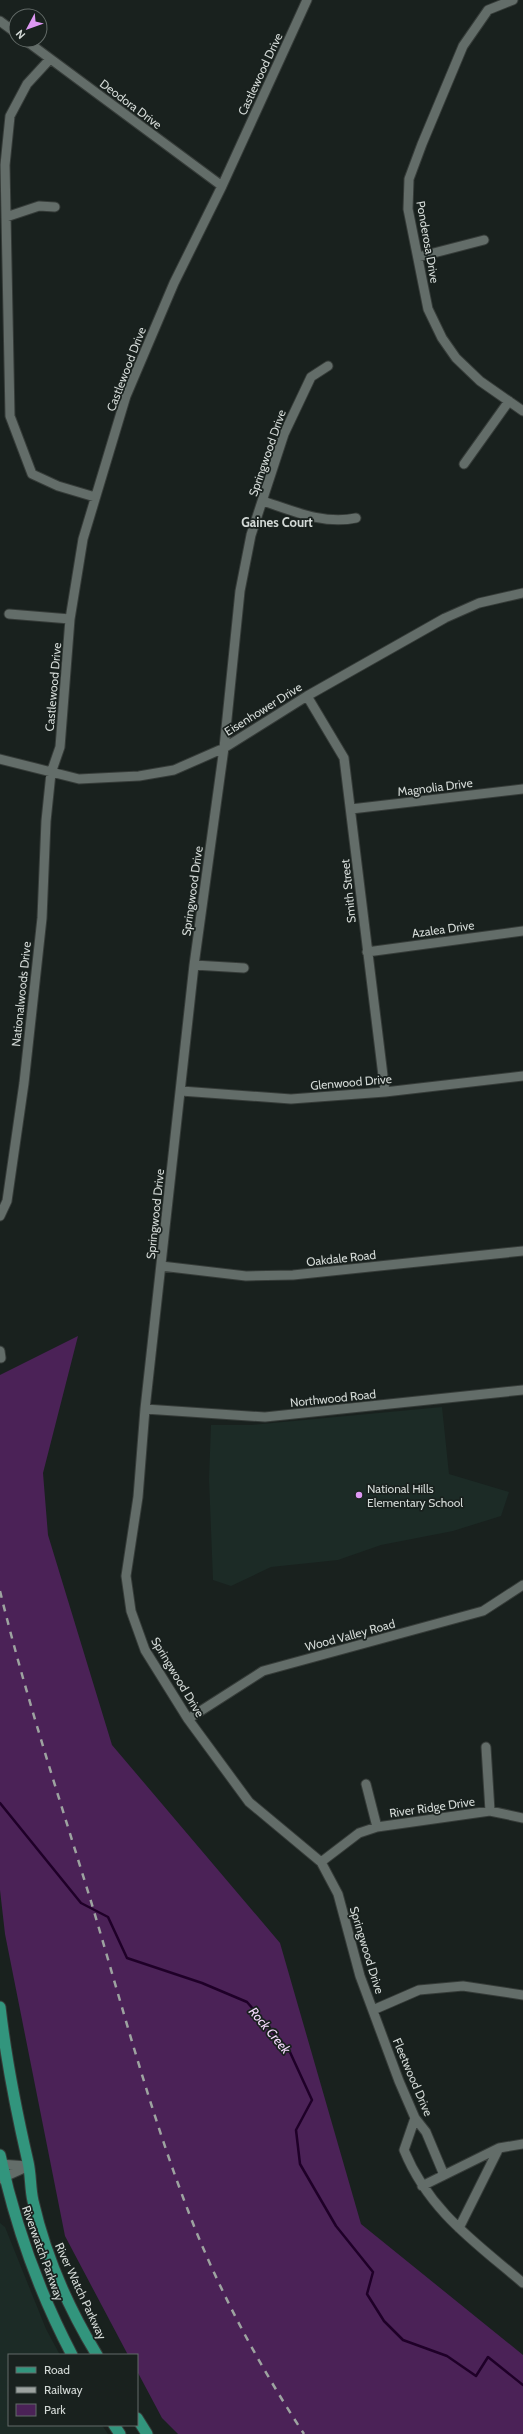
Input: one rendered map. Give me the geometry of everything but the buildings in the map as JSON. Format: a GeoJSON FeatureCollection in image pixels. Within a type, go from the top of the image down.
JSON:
{"type":"FeatureCollection","features":[{"type":"Feature","properties":{"kind":"main road"},"geometry":{"type":"LineString","coordinates":[[0,2007],[10,2079],[29,2166]]}},
{"type":"Feature","properties":{"kind":"main road","name":"Riverwatch Parkway"},"geometry":{"type":"LineString","coordinates":[[1,2161],[2,2178],[43,2294],[72,2354]]}},
{"type":"Feature","properties":{"kind":"main road","name":"River Watch Parkway"},"geometry":{"type":"LineString","coordinates":[[29,2166],[33,2200],[46,2249],[72,2306],[96,2354]]}},
{"type":"Feature","properties":{"kind":"main road"},"geometry":{"type":"LineString","coordinates":[[0,2201],[4,2203],[20,2231]]}},
{"type":"Feature","properties":{"kind":"main road"},"geometry":{"type":"LineString","coordinates":[[138,2420],[147,2434]]}},
{"type":"Feature","properties":{"kind":"street","name":"Castlewood Drive"},"geometry":{"type":"LineString","coordinates":[[51,773],[60,747],[70,619],[83,539],[126,396],[174,283],[222,186],[307,0]]}},
{"type":"Feature","properties":{"kind":"street","name":"Ponderosa Drive"},"geometry":{"type":"LineString","coordinates":[[513,0],[488,10],[464,46],[422,144],[409,180],[408,209],[428,309],[442,338],[456,358],[480,381],[523,411]]}},
{"type":"Feature","properties":{"kind":"street","name":"Deodora Drive"},"geometry":{"type":"LineString","coordinates":[[36,48],[222,186]]}},
{"type":"Feature","properties":{"kind":"street"},"geometry":{"type":"LineString","coordinates":[[50,59],[27,84],[10,116],[5,165],[10,416],[32,474],[58,486],[95,497]]}},
{"type":"Feature","properties":{"kind":"street"},"geometry":{"type":"LineString","coordinates":[[6,217],[39,206],[55,207]]}},
{"type":"Feature","properties":{"kind":"street"},"geometry":{"type":"LineString","coordinates":[[418,256],[484,240]]}},
{"type":"Feature","properties":{"kind":"street","name":"Springwood Drive"},"geometry":{"type":"LineString","coordinates":[[328,366],[311,377],[284,434],[251,535],[240,591],[224,748],[194,965],[145,1409],[138,1497],[126,1576],[131,1611],[146,1650],[188,1719],[249,1802],[321,1862],[338,1894],[360,1976],[373,2010]]}},
{"type":"Feature","properties":{"kind":"street"},"geometry":{"type":"LineString","coordinates":[[464,464],[509,401]]}},
{"type":"Feature","properties":{"kind":"street"},"geometry":{"type":"LineString","coordinates":[[263,501],[312,517],[340,521],[356,518]]}},
{"type":"Feature","properties":{"kind":"street","name":"Eisenhower Drive"},"geometry":{"type":"LineString","coordinates":[[0,759],[79,779],[108,779],[154,775],[186,765],[224,748],[307,696],[445,618],[479,603],[523,592]]}},
{"type":"Feature","properties":{"kind":"street"},"geometry":{"type":"LineString","coordinates":[[9,614],[70,619]]}},
{"type":"Feature","properties":{"kind":"street","name":"Smith Street"},"geometry":{"type":"LineString","coordinates":[[307,696],[344,758],[367,952],[386,1092]]}},
{"type":"Feature","properties":{"kind":"street","name":"Nationalwoods Drive"},"geometry":{"type":"LineString","coordinates":[[0,1216],[7,1201],[24,1083],[42,918],[46,821],[51,773]]}},
{"type":"Feature","properties":{"kind":"street","name":"Magnolia Drive"},"geometry":{"type":"LineString","coordinates":[[351,809],[523,789]]}},
{"type":"Feature","properties":{"kind":"street","name":"Azalea Drive"},"geometry":{"type":"LineString","coordinates":[[367,952],[523,931]]}},
{"type":"Feature","properties":{"kind":"street"},"geometry":{"type":"LineString","coordinates":[[194,965],[244,968]]}},
{"type":"Feature","properties":{"kind":"street","name":"Glenwood Drive"},"geometry":{"type":"LineString","coordinates":[[181,1091],[291,1099],[386,1092],[523,1076]]}},
{"type":"Feature","properties":{"kind":"street","name":"Oakdale Road"},"geometry":{"type":"LineString","coordinates":[[161,1266],[246,1276],[293,1275],[523,1251]]}},
{"type":"Feature","properties":{"kind":"street","name":"Northwood Road"},"geometry":{"type":"LineString","coordinates":[[145,1409],[265,1417],[523,1390]]}},
{"type":"Feature","properties":{"kind":"street","name":"Wood Valley Road"},"geometry":{"type":"LineString","coordinates":[[188,1719],[263,1671],[483,1612],[523,1585]]}},
{"type":"Feature","properties":{"kind":"street","name":"River Ridge Drive"},"geometry":{"type":"LineString","coordinates":[[486,1747],[490,1811]]}},
{"type":"Feature","properties":{"kind":"street","name":"River Ridge Drive"},"geometry":{"type":"LineString","coordinates":[[366,1784],[377,1826]]}},
{"type":"Feature","properties":{"kind":"street","name":"River Ridge Drive"},"geometry":{"type":"LineString","coordinates":[[321,1862],[359,1833],[377,1826],[490,1811],[523,1818]]}},
{"type":"Feature","properties":{"kind":"street"},"geometry":{"type":"LineString","coordinates":[[373,2010],[419,1990],[463,1986],[523,1995]]}},
{"type":"Feature","properties":{"kind":"street","name":"Fleetwood Drive"},"geometry":{"type":"LineString","coordinates":[[373,2010],[415,2118],[426,2132],[444,2175]]}},
{"type":"Feature","properties":{"kind":"street"},"geometry":{"type":"LineString","coordinates":[[415,2118],[404,2150],[422,2186],[434,2202],[458,2228],[523,2283]]}},
{"type":"Feature","properties":{"kind":"street"},"geometry":{"type":"LineString","coordinates":[[422,2186],[499,2148],[523,2144]]}},
{"type":"Feature","properties":{"kind":"street"},"geometry":{"type":"LineString","coordinates":[[458,2228],[499,2148]]}},
{"type":"Feature","properties":{"kind":"street"},"geometry":{"type":"LineString","coordinates":[[1,2161],[29,2166]]}},
{"type":"Feature","properties":{"kind":"street"},"geometry":{"type":"LineString","coordinates":[[2,2178],[29,2166]]}},
{"type":"Feature","properties":{"kind":"shaded area","name":"National Hills Elementary School"},"geometry":{"type":"Polygon","coordinates":[[[442,1407],[449,1474],[509,1492],[501,1516],[453,1531],[381,1545],[338,1560],[271,1567],[231,1586],[213,1580],[209,1479],[211,1425],[251,1425],[442,1407]]]}},
{"type":"Feature","properties":{"kind":"shaded area"},"geometry":{"type":"Polygon","coordinates":[[[0,2223],[5,2227],[46,2329],[59,2354],[8,2354],[8,2426],[103,2426],[108,2434],[0,2434],[0,2223]]]}},
{"type":"Feature","properties":{"kind":"green space"},"geometry":{"type":"Polygon","coordinates":[[[78,1336],[43,1473],[48,1535],[112,1745],[280,1943],[361,2224],[523,2355],[523,2434],[178,2434],[162,2418],[138,2373],[138,2354],[127,2354],[65,2236],[5,1934],[0,1890],[0,1375],[78,1336]]]}},
{"type":"Feature","properties":{"kind":"waterway","name":"Rock Creek"},"geometry":{"type":"LineString","coordinates":[[0,1803],[81,1903],[108,1917],[127,1958],[202,1983],[247,2002],[289,2050],[312,2100],[296,2130],[300,2164],[336,2226],[373,2272],[367,2294],[384,2321],[403,2340],[447,2356],[476,2376],[488,2357],[523,2385]]}},
{"type":"Feature","properties":{"kind":"railway"},"geometry":{"type":"LineString","coordinates":[[0,1591],[44,1750],[93,1908],[153,2111],[181,2191],[207,2257],[232,2310],[273,2385],[304,2434]]}},
{"type":"Feature","properties":{"kind":"place","name":"National Hills Elementary School"},"geometry":{"type":"Point","coordinates":[359,1495]}},
{"type":"Feature","properties":{"kind":"district","name":"Gaines Court"},"geometry":{"type":"Point","coordinates":[277,522]}}]}
